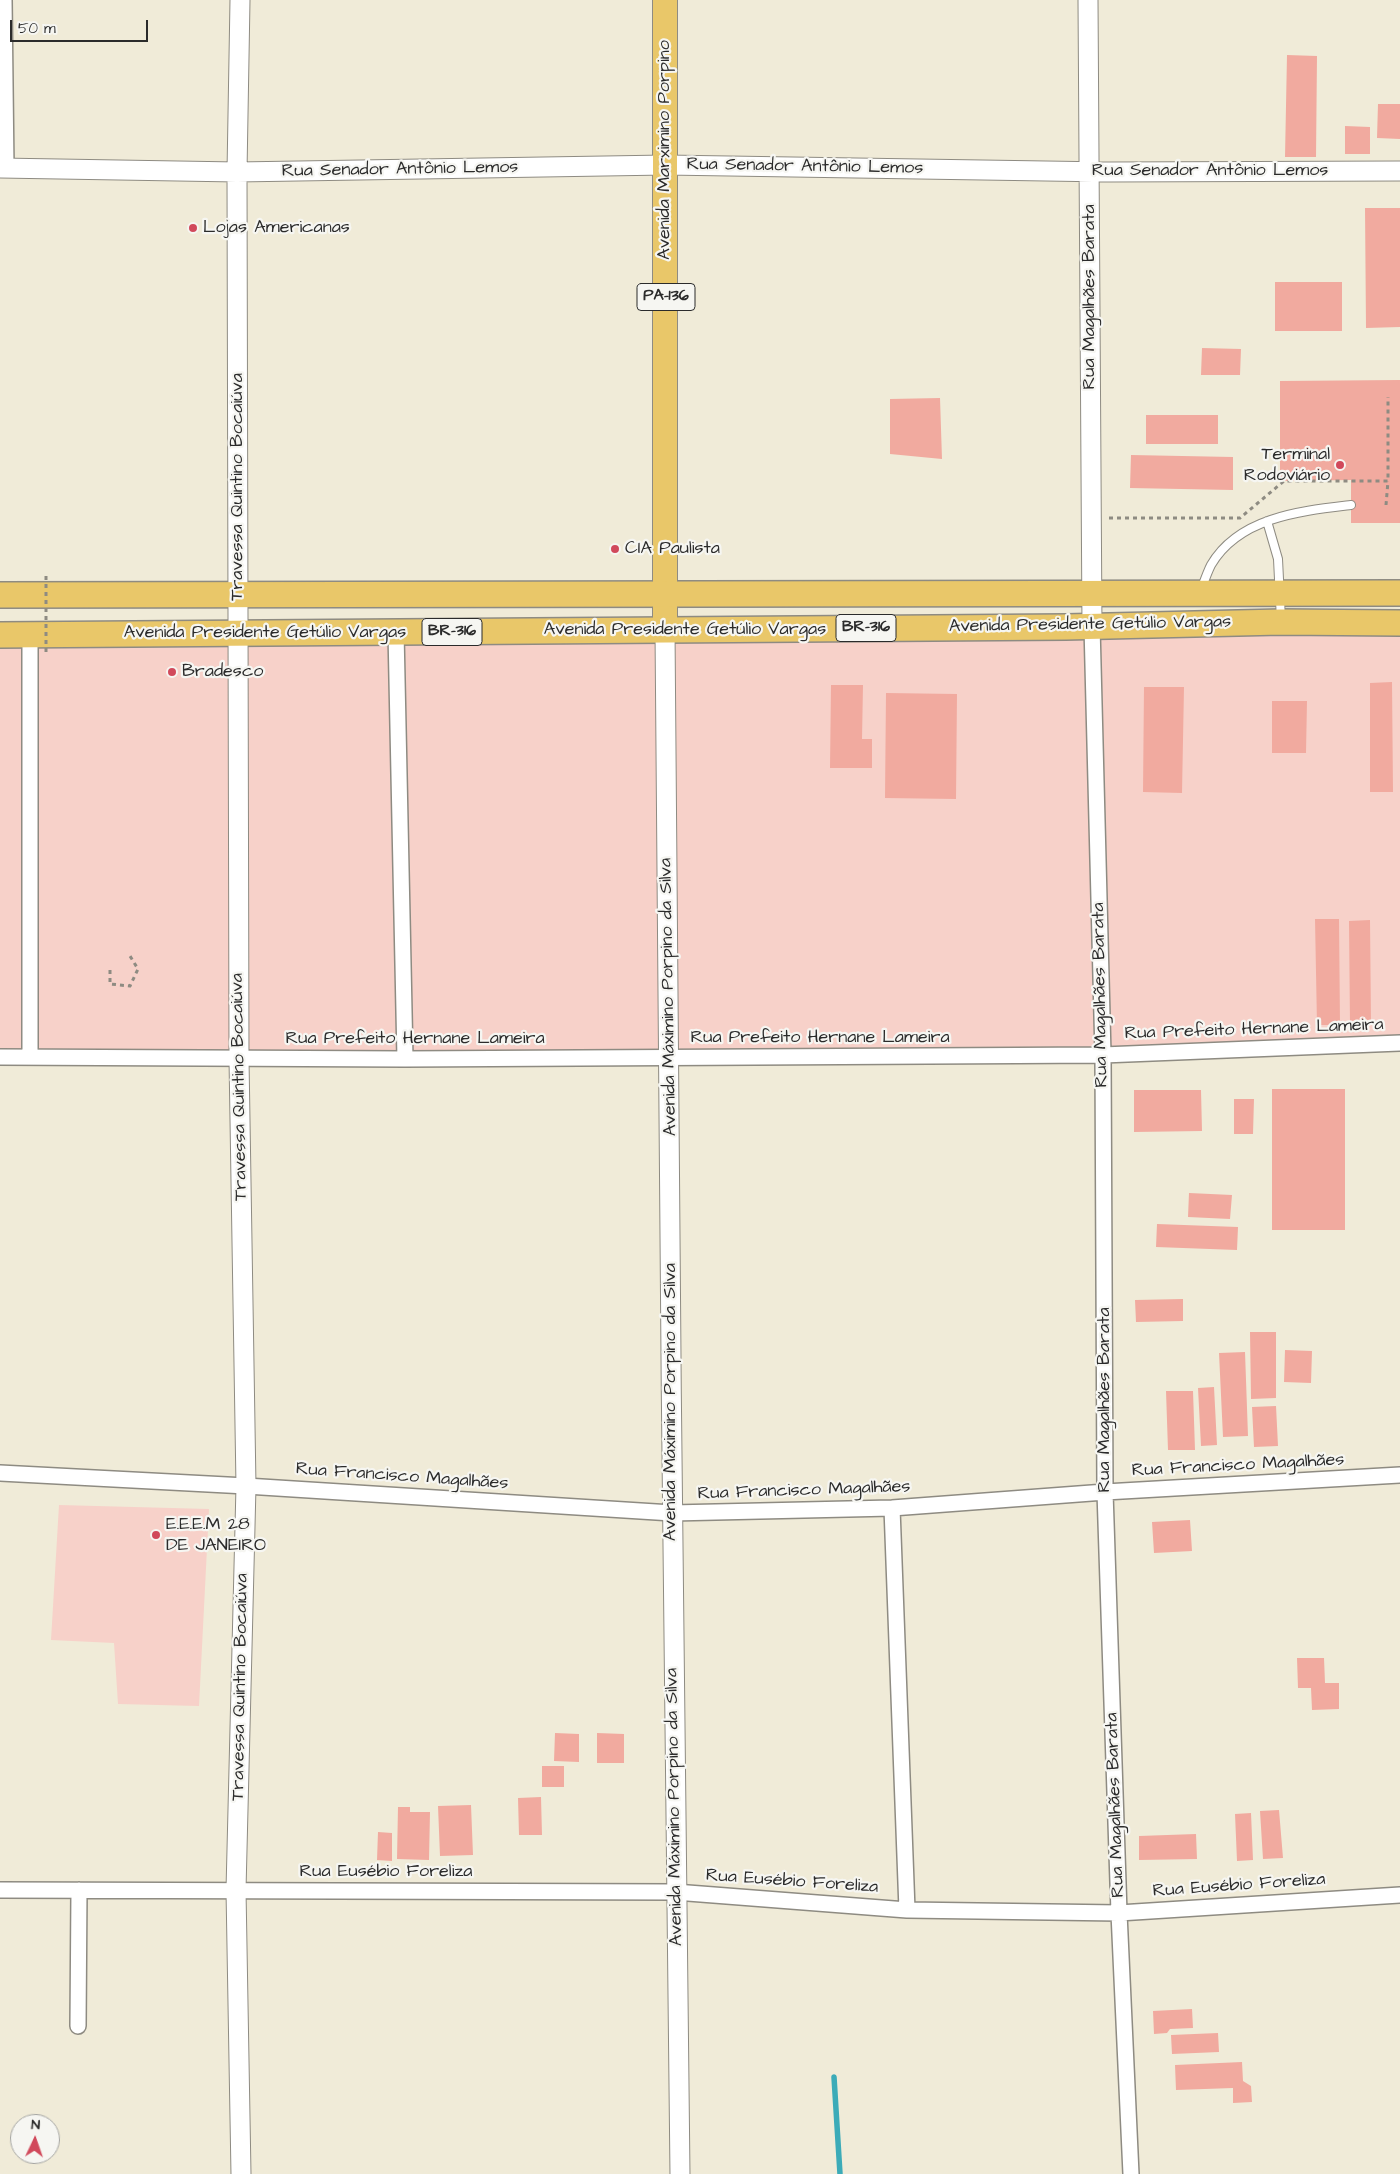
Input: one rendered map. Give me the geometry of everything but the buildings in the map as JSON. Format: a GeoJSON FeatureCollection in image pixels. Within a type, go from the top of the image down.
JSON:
{"type":"FeatureCollection","features":[{"type":"Feature","properties":{"kind":"highway","name":"Avenida Presidente Getúlio Vargas"},"geometry":{"type":"LineString","coordinates":[[0,595],[1400,593]]}},
{"type":"Feature","properties":{"kind":"highway","name":"Avenida Presidente Getúlio Vargas"},"geometry":{"type":"LineString","coordinates":[[0,635],[38,643],[238,633],[1092,626],[1281,622],[1400,623]]}},
{"type":"Feature","properties":{"kind":"main road","name":"Avenida Marximino Porpino"},"geometry":{"type":"LineString","coordinates":[[665,0],[665,630]]}},
{"type":"Feature","properties":{"kind":"street"},"geometry":{"type":"LineString","coordinates":[[3,168],[4,0]]}},
{"type":"Feature","properties":{"kind":"street","name":"Travessa Quintino Bocaiúva"},"geometry":{"type":"LineString","coordinates":[[240,0],[237,172],[239,1059],[246,1486],[236,1890],[241,2174]]}},
{"type":"Feature","properties":{"kind":"street","name":"Rua Magalhães Barata"},"geometry":{"type":"LineString","coordinates":[[1088,0],[1092,626],[1103,1055],[1105,1492],[1119,1912],[1131,2174]]}},
{"type":"Feature","properties":{"kind":"street","name":"Rua Senador Antônio Lemos"},"geometry":{"type":"LineString","coordinates":[[3,168],[237,172],[666,166],[1090,172],[1400,171]]}},
{"type":"Feature","properties":{"kind":"street","name":"Avenida Máximino Porpino da Silva"},"geometry":{"type":"LineString","coordinates":[[665,630],[670,1057],[675,1892],[680,2174]]}},
{"type":"Feature","properties":{"kind":"street"},"geometry":{"type":"LineString","coordinates":[[396,632],[405,1059]]}},
{"type":"Feature","properties":{"kind":"street"},"geometry":{"type":"LineString","coordinates":[[30,1056],[38,643]]}},
{"type":"Feature","properties":{"kind":"street","name":"Rua Prefeito Hernane Lameira"},"geometry":{"type":"LineString","coordinates":[[0,1057],[405,1059],[1103,1055],[1400,1044]]}},
{"type":"Feature","properties":{"kind":"street","name":"Rua Francisco Magalhães"},"geometry":{"type":"LineString","coordinates":[[0,1473],[246,1486],[672,1513],[892,1508],[1105,1492],[1400,1475]]}},
{"type":"Feature","properties":{"kind":"street"},"geometry":{"type":"LineString","coordinates":[[892,1508],[907,1910]]}},
{"type":"Feature","properties":{"kind":"street","name":"Rua Eusébio Foreliza"},"geometry":{"type":"LineString","coordinates":[[0,1890],[675,1892],[907,1910],[1119,1912],[1400,1895]]}},
{"type":"Feature","properties":{"kind":"street"},"geometry":{"type":"LineString","coordinates":[[78,2026],[79,1890]]}},
{"type":"Feature","properties":{"kind":"lane"},"geometry":{"type":"LineString","coordinates":[[1200,593],[1211,565],[1241,533],[1267,522],[1310,510],[1351,505]]}},
{"type":"Feature","properties":{"kind":"lane"},"geometry":{"type":"LineString","coordinates":[[1267,522],[1278,559],[1281,622]]}},
{"type":"Feature","properties":{"kind":"path"},"geometry":{"type":"LineString","coordinates":[[1386,505],[1388,481],[1388,397]]}},
{"type":"Feature","properties":{"kind":"path"},"geometry":{"type":"LineString","coordinates":[[1091,518],[1240,518],[1284,482],[1388,481]]}},
{"type":"Feature","properties":{"kind":"path"},"geometry":{"type":"LineString","coordinates":[[38,643],[46,576]]}},
{"type":"Feature","properties":{"kind":"path"},"geometry":{"type":"LineString","coordinates":[[110,970],[110,984],[130,986],[138,969],[130,956]]}},
{"type":"Feature","properties":{"kind":"shaded area"},"geometry":{"type":"Polygon","coordinates":[[[0,634],[1400,636],[1400,1043],[1091,1054],[0,1058],[0,634]]]}},
{"type":"Feature","properties":{"kind":"shaded area"},"geometry":{"type":"Polygon","coordinates":[[[59,1505],[209,1509],[199,1706],[118,1704],[114,1643],[51,1640],[59,1505]]]}},
{"type":"Feature","properties":{"kind":"waterway"},"geometry":{"type":"LineString","coordinates":[[834,2077],[840,2174]]}},
{"type":"Feature","properties":{"kind":"place","name":"Lojas Americanas"},"geometry":{"type":"Point","coordinates":[193,228]}},
{"type":"Feature","properties":{"kind":"place","name":"Terminal Rodoviário"},"geometry":{"type":"Point","coordinates":[1340,465]}},
{"type":"Feature","properties":{"kind":"place","name":"CIA Paulista"},"geometry":{"type":"Point","coordinates":[615,549]}},
{"type":"Feature","properties":{"kind":"place","name":"Bradesco"},"geometry":{"type":"Point","coordinates":[172,672]}},
{"type":"Feature","properties":{"kind":"place","name":"E.E.E.M 28 DE JANEIRO"},"geometry":{"type":"Point","coordinates":[156,1535]}}]}
